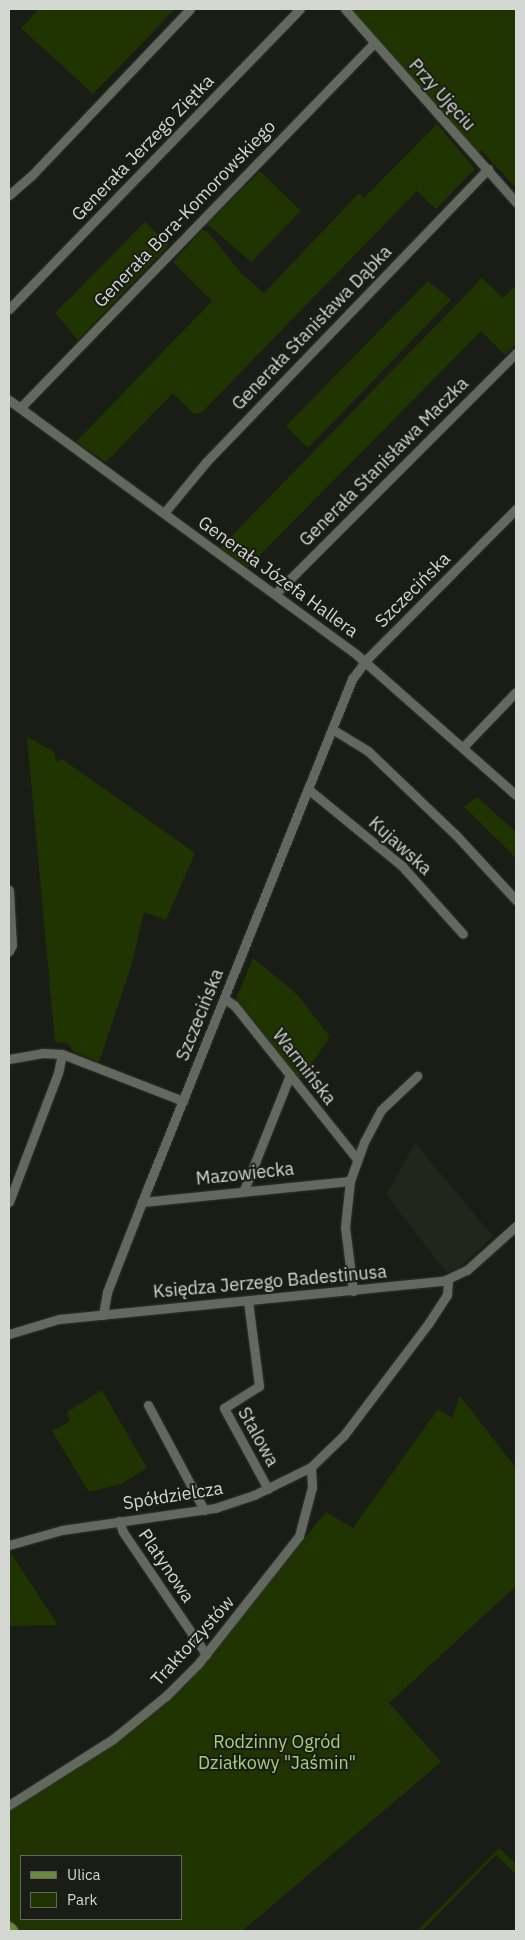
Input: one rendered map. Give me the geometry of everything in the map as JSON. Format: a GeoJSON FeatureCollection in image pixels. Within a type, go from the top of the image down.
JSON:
{"type":"FeatureCollection","features":[{"type":"Feature","properties":{"kind":"street"},"geometry":{"type":"LineString","coordinates":[[9,195],[32,175],[190,9]]}},
{"type":"Feature","properties":{"kind":"street","name":"Generała Jerzego Ziętka"},"geometry":{"type":"LineString","coordinates":[[9,309],[300,9]]}},
{"type":"Feature","properties":{"kind":"street","name":"Przy Ujęciu"},"geometry":{"type":"LineString","coordinates":[[345,9],[516,202]]}},
{"type":"Feature","properties":{"kind":"street","name":"Generała Bora-Komorowskiego"},"geometry":{"type":"LineString","coordinates":[[20,408],[374,43]]}},
{"type":"Feature","properties":{"kind":"street","name":"Generała Stanisława Dąbka"},"geometry":{"type":"LineString","coordinates":[[164,513],[206,462],[488,169]]}},
{"type":"Feature","properties":{"kind":"street","name":"Generała Stanisława Maczka"},"geometry":{"type":"LineString","coordinates":[[275,594],[516,353]]}},
{"type":"Feature","properties":{"kind":"street","name":"Generała Józefa Hallera"},"geometry":{"type":"LineString","coordinates":[[9,400],[365,661],[516,795]]}},
{"type":"Feature","properties":{"kind":"street","name":"Szczecińska"},"geometry":{"type":"LineString","coordinates":[[103,1314],[107,1292],[142,1202],[352,679],[365,661],[516,509]]}},
{"type":"Feature","properties":{"kind":"street"},"geometry":{"type":"LineString","coordinates":[[463,748],[516,692]]}},
{"type":"Feature","properties":{"kind":"street"},"geometry":{"type":"LineString","coordinates":[[332,729],[368,751],[455,834],[516,900]]}},
{"type":"Feature","properties":{"kind":"street","name":"Kujawska"},"geometry":{"type":"LineString","coordinates":[[308,789],[402,866],[463,934]]}},
{"type":"Feature","properties":{"kind":"street"},"geometry":{"type":"LineString","coordinates":[[9,890],[12,945],[9,951]]}},
{"type":"Feature","properties":{"kind":"street","name":"Warmińska"},"geometry":{"type":"LineString","coordinates":[[224,998],[234,1005],[357,1159]]}},
{"type":"Feature","properties":{"kind":"street"},"geometry":{"type":"LineString","coordinates":[[9,1059],[42,1053],[62,1054],[183,1101]]}},
{"type":"Feature","properties":{"kind":"street"},"geometry":{"type":"LineString","coordinates":[[9,1202],[58,1073],[62,1054]]}},
{"type":"Feature","properties":{"kind":"street"},"geometry":{"type":"LineString","coordinates":[[244,1190],[290,1075]]}},
{"type":"Feature","properties":{"kind":"street"},"geometry":{"type":"LineString","coordinates":[[353,1291],[345,1227],[350,1181],[364,1142],[380,1110],[418,1076]]}},
{"type":"Feature","properties":{"kind":"street","name":"Mazowiecka"},"geometry":{"type":"LineString","coordinates":[[142,1202],[244,1190],[350,1181]]}},
{"type":"Feature","properties":{"kind":"street","name":"Księdza Jerzego Badestinusa"},"geometry":{"type":"LineString","coordinates":[[9,1334],[46,1321],[448,1280],[466,1270],[516,1226]]}},
{"type":"Feature","properties":{"kind":"street","name":"Spółdzielcza"},"geometry":{"type":"LineString","coordinates":[[9,1545],[46,1533],[204,1510],[234,1503],[268,1489],[311,1467],[341,1439],[428,1324],[447,1295],[448,1280]]}},
{"type":"Feature","properties":{"kind":"street","name":"Stalowa"},"geometry":{"type":"LineString","coordinates":[[248,1301],[259,1386],[224,1408],[268,1489]]}},
{"type":"Feature","properties":{"kind":"street"},"geometry":{"type":"LineString","coordinates":[[148,1405],[204,1510]]}},
{"type":"Feature","properties":{"kind":"street","name":"Traktorzystów"},"geometry":{"type":"LineString","coordinates":[[9,1805],[113,1739],[172,1690],[206,1654],[299,1536],[313,1481],[311,1467]]}},
{"type":"Feature","properties":{"kind":"street","name":"Platynowa"},"geometry":{"type":"LineString","coordinates":[[119,1521],[123,1532],[206,1654]]}},
{"type":"Feature","properties":{"kind":"shaded area"},"geometry":{"type":"Polygon","coordinates":[[[415,1143],[493,1236],[459,1268],[447,1273],[386,1195],[415,1143]]]}},
{"type":"Feature","properties":{"kind":"green space"},"geometry":{"type":"Polygon","coordinates":[[[39,9],[175,9],[93,94],[21,28],[39,9]]]}},
{"type":"Feature","properties":{"kind":"green space"},"geometry":{"type":"Polygon","coordinates":[[[351,9],[516,9],[516,188],[481,150],[476,156],[351,9]]]}},
{"type":"Feature","properties":{"kind":"green space"},"geometry":{"type":"Polygon","coordinates":[[[437,124],[475,169],[436,209],[417,191],[202,412],[194,414],[173,393],[106,462],[76,442],[212,301],[173,262],[202,230],[207,231],[242,274],[264,293],[359,193],[364,198],[437,124]]]}},
{"type":"Feature","properties":{"kind":"green space"},"geometry":{"type":"Polygon","coordinates":[[[260,171],[301,211],[251,262],[207,224],[260,171]]]}},
{"type":"Feature","properties":{"kind":"green space"},"geometry":{"type":"Polygon","coordinates":[[[145,222],[169,245],[78,340],[55,313],[145,222]]]}},
{"type":"Feature","properties":{"kind":"green space"},"geometry":{"type":"Polygon","coordinates":[[[482,278],[503,298],[516,285],[516,344],[505,355],[481,331],[248,567],[220,548],[482,278]]]}},
{"type":"Feature","properties":{"kind":"green space"},"geometry":{"type":"Polygon","coordinates":[[[428,281],[451,300],[308,448],[286,426],[428,281]]]}},
{"type":"Feature","properties":{"kind":"green space"},"geometry":{"type":"Polygon","coordinates":[[[27,737],[55,752],[56,762],[62,759],[195,853],[166,920],[144,912],[132,963],[99,1062],[73,1051],[67,1043],[55,1042],[27,737]]]}},
{"type":"Feature","properties":{"kind":"green space"},"geometry":{"type":"Polygon","coordinates":[[[477,797],[516,832],[516,858],[464,807],[477,797]]]}},
{"type":"Feature","properties":{"kind":"green space"},"geometry":{"type":"Polygon","coordinates":[[[253,958],[297,994],[330,1037],[300,1080],[236,999],[253,958]]]}},
{"type":"Feature","properties":{"kind":"green space"},"geometry":{"type":"Polygon","coordinates":[[[102,1390],[147,1468],[121,1484],[89,1492],[52,1431],[70,1421],[67,1412],[102,1390]]]}},
{"type":"Feature","properties":{"kind":"green space","name":"Rodzinny Ogród Działkowy \"Jaśmin\""},"geometry":{"type":"Polygon","coordinates":[[[460,1396],[516,1468],[516,1586],[389,1703],[441,1762],[242,1931],[20,1931],[9,1921],[9,1811],[104,1752],[187,1684],[326,1512],[353,1528],[438,1409],[452,1418],[460,1396]]]}},
{"type":"Feature","properties":{"kind":"green space"},"geometry":{"type":"Polygon","coordinates":[[[9,1550],[58,1625],[9,1626],[9,1550]]]}},
{"type":"Feature","properties":{"kind":"green space"},"geometry":{"type":"Polygon","coordinates":[[[499,1848],[516,1864],[516,1874],[496,1855],[422,1931],[417,1931],[499,1848]]]}}]}
